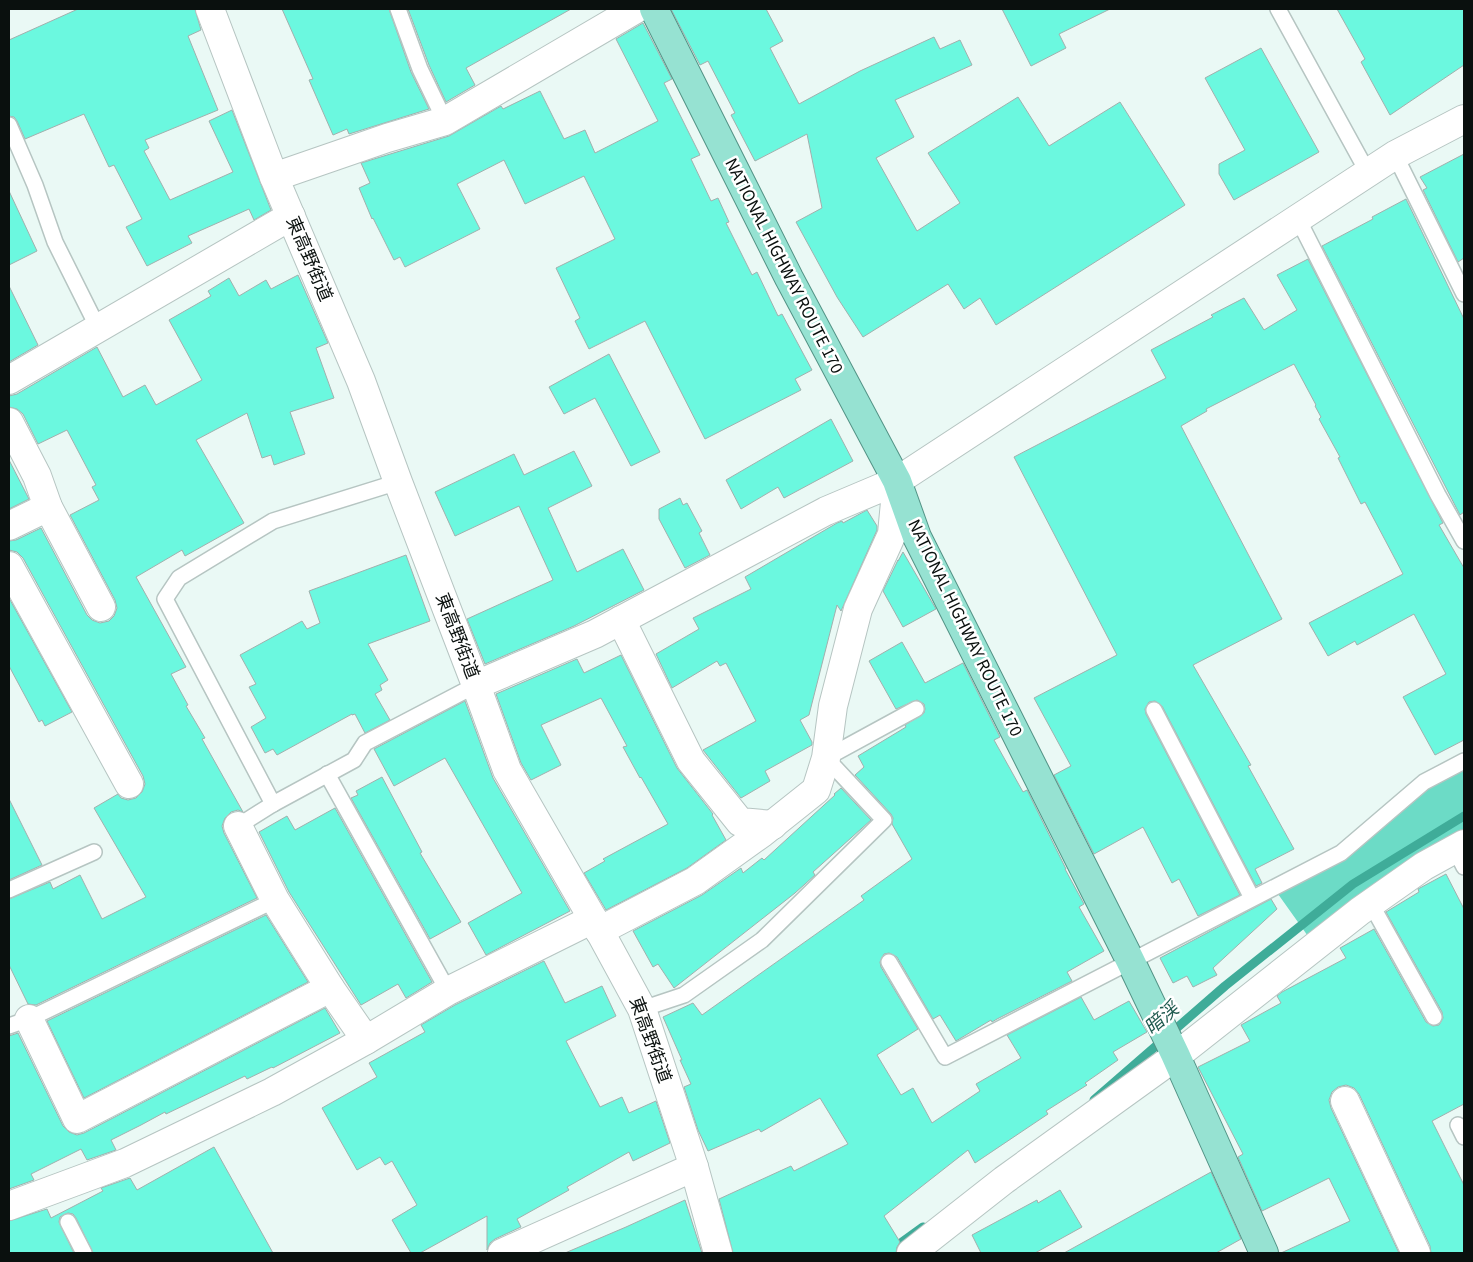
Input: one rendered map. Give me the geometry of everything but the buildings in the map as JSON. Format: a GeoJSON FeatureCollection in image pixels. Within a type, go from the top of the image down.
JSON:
{"type":"FeatureCollection","features":[{"type":"Feature","properties":{"kind":"highway","name":"NATIONAL HIGHWAY ROUTE 170"},"geometry":{"type":"LineString","coordinates":[[654,9],[789,278],[897,481],[917,537],[1158,1017],[1264,1253]]}},
{"type":"Feature","properties":{"kind":"street","name":"東高野街道"},"geometry":{"type":"LineString","coordinates":[[210,9],[274,177],[361,381],[507,770],[642,1009],[694,1168],[718,1253]]}},
{"type":"Feature","properties":{"kind":"street"},"geometry":{"type":"LineString","coordinates":[[274,177],[387,138],[445,121],[636,9]]}},
{"type":"Feature","properties":{"kind":"street"},"geometry":{"type":"LineString","coordinates":[[476,685],[595,634],[826,511],[897,481],[1368,173],[1464,118]]}},
{"type":"Feature","properties":{"kind":"street"},"geometry":{"type":"LineString","coordinates":[[9,380],[290,216]]}},
{"type":"Feature","properties":{"kind":"street"},"geometry":{"type":"LineString","coordinates":[[9,422],[37,476],[48,507],[101,607]]}},
{"type":"Feature","properties":{"kind":"street"},"geometry":{"type":"LineString","coordinates":[[9,1206],[125,1163],[272,1092],[366,1040],[448,991],[695,881],[773,825],[816,790],[826,758],[833,706],[858,609],[892,534],[897,481]]}},
{"type":"Feature","properties":{"kind":"street"},"geometry":{"type":"LineString","coordinates":[[9,526],[48,507]]}},
{"type":"Feature","properties":{"kind":"street"},"geometry":{"type":"LineString","coordinates":[[9,566],[128,784]]}},
{"type":"Feature","properties":{"kind":"street"},"geometry":{"type":"LineString","coordinates":[[621,620],[691,761],[740,822],[773,825]]}},
{"type":"Feature","properties":{"kind":"street"},"geometry":{"type":"LineString","coordinates":[[238,826],[275,900],[330,988],[366,1040]]}},
{"type":"Feature","properties":{"kind":"street"},"geometry":{"type":"LineString","coordinates":[[911,1253],[1004,1180],[1175,1055],[1370,904],[1424,866],[1461,853]]}},
{"type":"Feature","properties":{"kind":"street"},"geometry":{"type":"LineString","coordinates":[[19,1023],[77,1118],[330,988]]}},
{"type":"Feature","properties":{"kind":"street"},"geometry":{"type":"LineString","coordinates":[[1345,1101],[1416,1253]]}},
{"type":"Feature","properties":{"kind":"street"},"geometry":{"type":"LineString","coordinates":[[502,1253],[694,1168]]}},
{"type":"Feature","properties":{"kind":"lane"},"geometry":{"type":"LineString","coordinates":[[398,9],[420,69],[445,121]]}},
{"type":"Feature","properties":{"kind":"lane"},"geometry":{"type":"LineString","coordinates":[[1278,9],[1368,173]]}},
{"type":"Feature","properties":{"kind":"lane"},"geometry":{"type":"LineString","coordinates":[[9,124],[35,185],[55,242],[98,328]]}},
{"type":"Feature","properties":{"kind":"lane"},"geometry":{"type":"LineString","coordinates":[[1395,156],[1464,294]]}},
{"type":"Feature","properties":{"kind":"lane"},"geometry":{"type":"LineString","coordinates":[[1298,219],[1438,495],[1464,541]]}},
{"type":"Feature","properties":{"kind":"lane"},"geometry":{"type":"LineString","coordinates":[[274,804],[165,599],[178,578],[273,521],[398,482]]}},
{"type":"Feature","properties":{"kind":"lane"},"geometry":{"type":"LineString","coordinates":[[238,826],[354,760],[365,743],[476,685]]}},
{"type":"Feature","properties":{"kind":"lane"},"geometry":{"type":"LineString","coordinates":[[642,1009],[684,995],[762,940],[884,820],[826,758],[916,709]]}},
{"type":"Feature","properties":{"kind":"lane"},"geometry":{"type":"LineString","coordinates":[[1154,710],[1252,898]]}},
{"type":"Feature","properties":{"kind":"lane"},"geometry":{"type":"LineString","coordinates":[[889,962],[945,1057],[1341,852],[1424,782],[1464,761]]}},
{"type":"Feature","properties":{"kind":"lane"},"geometry":{"type":"LineString","coordinates":[[327,774],[448,991]]}},
{"type":"Feature","properties":{"kind":"lane"},"geometry":{"type":"LineString","coordinates":[[9,890],[94,852]]}},
{"type":"Feature","properties":{"kind":"lane"},"geometry":{"type":"LineString","coordinates":[[19,1023],[275,900]]}},
{"type":"Feature","properties":{"kind":"lane"},"geometry":{"type":"LineString","coordinates":[[1370,904],[1434,1017]]}},
{"type":"Feature","properties":{"kind":"lane"},"geometry":{"type":"LineString","coordinates":[[68,1222],[84,1253]]}},
{"type":"Feature","properties":{"kind":"green space"},"geometry":{"type":"Polygon","coordinates":[[[1464,761],[1464,843],[1315,946],[1273,887],[1336,855],[1464,761]]]}},
{"type":"Feature","properties":{"kind":"waterway","name":"暗渓"},"geometry":{"type":"LineString","coordinates":[[1094,1100],[1225,986],[1353,884],[1464,816]]}},
{"type":"Feature","properties":{"kind":"waterway","name":"暗渓"},"geometry":{"type":"LineString","coordinates":[[887,1253],[923,1227]]}}]}
